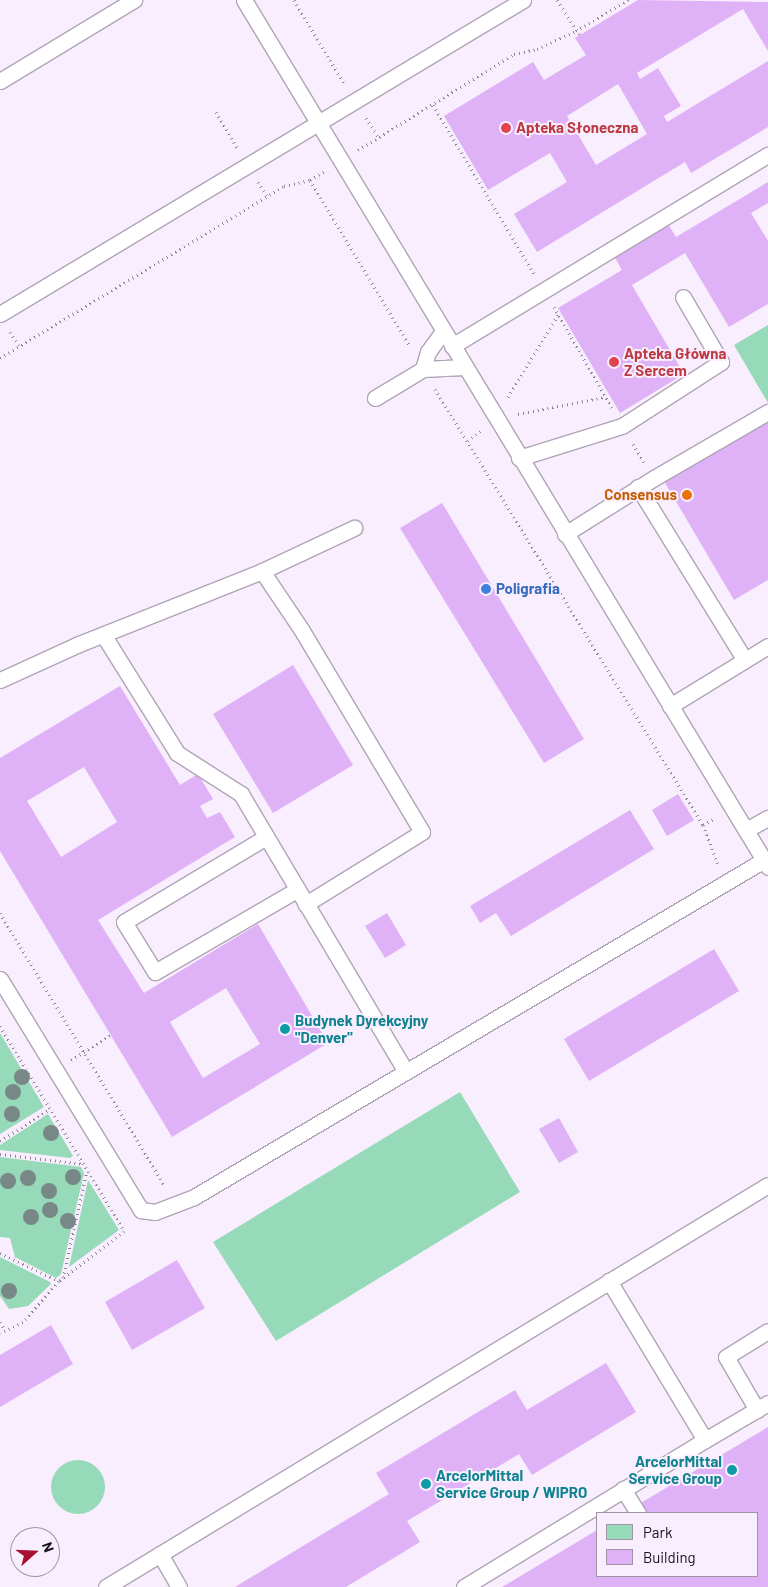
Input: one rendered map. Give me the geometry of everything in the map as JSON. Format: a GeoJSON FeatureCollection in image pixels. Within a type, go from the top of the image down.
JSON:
{"type":"FeatureCollection","features":[{"type":"Feature","properties":{"kind":"lane"},"geometry":{"type":"LineString","coordinates":[[0,81],[134,0]]}},
{"type":"Feature","properties":{"kind":"lane"},"geometry":{"type":"LineString","coordinates":[[0,979],[141,1210],[155,1212],[176,1204],[406,1072],[726,883],[766,864],[340,162],[319,123],[244,0]]}},
{"type":"Feature","properties":{"kind":"lane"},"geometry":{"type":"LineString","coordinates":[[0,314],[523,0]]}},
{"type":"Feature","properties":{"kind":"lane"},"geometry":{"type":"LineString","coordinates":[[452,346],[768,154]]}},
{"type":"Feature","properties":{"kind":"lane"},"geometry":{"type":"LineString","coordinates":[[519,458],[622,426],[721,362],[683,297]]}},
{"type":"Feature","properties":{"kind":"lane"},"geometry":{"type":"LineString","coordinates":[[423,369],[428,352],[443,331]]}},
{"type":"Feature","properties":{"kind":"lane"},"geometry":{"type":"LineString","coordinates":[[375,398],[423,369],[465,367]]}},
{"type":"Feature","properties":{"kind":"lane"},"geometry":{"type":"LineString","coordinates":[[565,534],[638,487],[768,412]]}},
{"type":"Feature","properties":{"kind":"lane"},"geometry":{"type":"LineString","coordinates":[[638,487],[745,660]]}},
{"type":"Feature","properties":{"kind":"lane"},"geometry":{"type":"LineString","coordinates":[[0,680],[79,644],[104,636],[262,572],[354,528]]}},
{"type":"Feature","properties":{"kind":"lane"},"geometry":{"type":"LineString","coordinates":[[262,572],[301,629],[422,832],[306,904]]}},
{"type":"Feature","properties":{"kind":"lane"},"geometry":{"type":"LineString","coordinates":[[104,636],[177,753],[241,794],[406,1072]]}},
{"type":"Feature","properties":{"kind":"lane"},"geometry":{"type":"LineString","coordinates":[[670,706],[768,646]]}},
{"type":"Feature","properties":{"kind":"lane"},"geometry":{"type":"LineString","coordinates":[[746,830],[768,818]]}},
{"type":"Feature","properties":{"kind":"lane"},"geometry":{"type":"LineString","coordinates":[[266,837],[124,922],[155,972],[298,889]]}},
{"type":"Feature","properties":{"kind":"lane"},"geometry":{"type":"LineString","coordinates":[[106,1587],[768,1185]]}},
{"type":"Feature","properties":{"kind":"lane"},"geometry":{"type":"LineString","coordinates":[[609,1281],[705,1440]]}},
{"type":"Feature","properties":{"kind":"lane"},"geometry":{"type":"LineString","coordinates":[[464,1587],[763,1406],[726,1357],[768,1331]]}},
{"type":"Feature","properties":{"kind":"lane"},"geometry":{"type":"LineString","coordinates":[[624,1489],[637,1512]]}},
{"type":"Feature","properties":{"kind":"lane"},"geometry":{"type":"LineString","coordinates":[[160,1554],[179,1587]]}},
{"type":"Feature","properties":{"kind":"path"},"geometry":{"type":"LineString","coordinates":[[294,0],[379,138]]}},
{"type":"Feature","properties":{"kind":"path"},"geometry":{"type":"LineString","coordinates":[[557,0],[580,35]]}},
{"type":"Feature","properties":{"kind":"path"},"geometry":{"type":"LineString","coordinates":[[0,358],[284,186],[310,180],[514,54],[537,49],[576,31],[628,0]]}},
{"type":"Feature","properties":{"kind":"path"},"geometry":{"type":"LineString","coordinates":[[433,105],[654,478]]}},
{"type":"Feature","properties":{"kind":"path"},"geometry":{"type":"LineString","coordinates":[[310,180],[423,369],[703,825],[726,883]]}},
{"type":"Feature","properties":{"kind":"path"},"geometry":{"type":"LineString","coordinates":[[468,441],[496,419],[558,315]]}},
{"type":"Feature","properties":{"kind":"path"},"geometry":{"type":"LineString","coordinates":[[496,419],[606,397]]}},
{"type":"Feature","properties":{"kind":"path"},"geometry":{"type":"LineString","coordinates":[[0,913],[2,920],[176,1204]]}},
{"type":"Feature","properties":{"kind":"path"},"geometry":{"type":"LineString","coordinates":[[0,1026],[124,1231],[59,1282],[23,1322],[0,1333]]}},
{"type":"Feature","properties":{"kind":"path"},"geometry":{"type":"LineString","coordinates":[[0,1141],[50,1108]]}},
{"type":"Feature","properties":{"kind":"path"},"geometry":{"type":"LineString","coordinates":[[0,1154],[83,1164]]}},
{"type":"Feature","properties":{"kind":"path"},"geometry":{"type":"LineString","coordinates":[[63,1279],[87,1171]]}},
{"type":"Feature","properties":{"kind":"path"},"geometry":{"type":"LineString","coordinates":[[0,1253],[59,1282]]}},
{"type":"Feature","properties":{"kind":"path"},"geometry":{"type":"LineString","coordinates":[[0,1322],[5,1330]]}},
{"type":"Feature","properties":{"kind":"green space"},"geometry":{"type":"Polygon","coordinates":[[[768,325],[768,403],[734,345],[768,325]]]}},
{"type":"Feature","properties":{"kind":"green space"},"geometry":{"type":"Polygon","coordinates":[[[0,1033],[44,1107],[0,1134],[0,1033]]]}},
{"type":"Feature","properties":{"kind":"green space"},"geometry":{"type":"Polygon","coordinates":[[[460,1092],[520,1192],[276,1341],[213,1242],[460,1092]]]}},
{"type":"Feature","properties":{"kind":"green space"},"geometry":{"type":"Polygon","coordinates":[[[48,1114],[73,1156],[70,1158],[0,1150],[0,1145],[48,1114]]]}},
{"type":"Feature","properties":{"kind":"green space"},"geometry":{"type":"Polygon","coordinates":[[[0,1157],[81,1167],[84,1173],[61,1274],[56,1278],[15,1257],[10,1238],[0,1237],[0,1157]]]}},
{"type":"Feature","properties":{"kind":"green space"},"geometry":{"type":"Polygon","coordinates":[[[88,1180],[119,1230],[69,1267],[88,1180]]]}},
{"type":"Feature","properties":{"kind":"green space"},"geometry":{"type":"Polygon","coordinates":[[[0,1257],[51,1284],[28,1306],[9,1309],[0,1296],[0,1257]]]}},
{"type":"Feature","properties":{"kind":"green space"},"geometry":{"type":"Polygon","coordinates":[[[78,1460],[88,1462],[97,1468],[103,1477],[105,1487],[103,1497],[97,1506],[88,1512],[78,1514],[68,1512],[59,1506],[53,1497],[51,1487],[53,1477],[59,1468],[68,1462],[78,1460]]]}},
{"type":"Feature","properties":{"kind":"building"},"geometry":{"type":"Polygon","coordinates":[[[638,0],[768,2],[768,51],[743,9],[637,73],[640,79],[658,68],[681,106],[664,116],[667,122],[768,61],[768,127],[691,173],[685,162],[537,252],[514,214],[567,182],[550,153],[488,190],[444,116],[533,62],[544,80],[586,55],[575,38],[638,0]],[[618,84],[567,116],[596,165],[647,134],[618,84]]]}},
{"type":"Feature","properties":{"kind":"building"},"geometry":{"type":"Polygon","coordinates":[[[768,182],[768,203],[751,213],[768,241],[768,304],[729,327],[685,253],[632,285],[684,374],[620,413],[558,308],[622,270],[614,256],[668,224],[676,237],[768,182]]]}},
{"type":"Feature","properties":{"kind":"building"},"geometry":{"type":"Polygon","coordinates":[[[768,420],[768,580],[734,600],[664,481],[768,420]]]}},
{"type":"Feature","properties":{"kind":"building"},"geometry":{"type":"Polygon","coordinates":[[[442,503],[584,739],[544,763],[400,528],[442,503]]]}},
{"type":"Feature","properties":{"kind":"building"},"geometry":{"type":"Polygon","coordinates":[[[293,665],[353,765],[273,813],[213,714],[293,665]]]}},
{"type":"Feature","properties":{"kind":"building"},"geometry":{"type":"Polygon","coordinates":[[[120,686],[180,785],[198,774],[213,799],[200,806],[207,818],[220,812],[235,837],[98,920],[144,993],[258,924],[328,1043],[172,1137],[0,851],[0,758],[120,686]],[[84,767],[27,801],[61,857],[117,822],[84,767]],[[226,988],[170,1022],[203,1078],[260,1044],[226,988]]]}},
{"type":"Feature","properties":{"kind":"building"},"geometry":{"type":"Polygon","coordinates":[[[678,794],[694,820],[667,836],[652,810],[678,794]]]}},
{"type":"Feature","properties":{"kind":"building"},"geometry":{"type":"Polygon","coordinates":[[[630,810],[654,849],[511,936],[496,913],[480,923],[470,906],[630,810]]]}},
{"type":"Feature","properties":{"kind":"building"},"geometry":{"type":"Polygon","coordinates":[[[387,913],[406,945],[385,958],[365,926],[387,913]]]}},
{"type":"Feature","properties":{"kind":"building"},"geometry":{"type":"Polygon","coordinates":[[[714,949],[739,991],[589,1081],[564,1039],[714,949]]]}},
{"type":"Feature","properties":{"kind":"building"},"geometry":{"type":"Polygon","coordinates":[[[559,1118],[578,1152],[559,1163],[539,1129],[559,1118]]]}},
{"type":"Feature","properties":{"kind":"building"},"geometry":{"type":"Polygon","coordinates":[[[177,1260],[205,1308],[132,1350],[105,1302],[177,1260]]]}},
{"type":"Feature","properties":{"kind":"building"},"geometry":{"type":"Polygon","coordinates":[[[51,1325],[73,1364],[0,1407],[0,1355],[51,1325]]]}},
{"type":"Feature","properties":{"kind":"building","name":"ArcelorMittal Service Group / WIPRO"},"geometry":{"type":"Polygon","coordinates":[[[606,1363],[636,1412],[532,1475],[519,1454],[407,1521],[420,1542],[346,1587],[235,1587],[389,1494],[376,1473],[515,1390],[527,1410],[606,1363]]]}},
{"type":"Feature","properties":{"kind":"building","name":"ArcelorMittal Service Group"},"geometry":{"type":"Polygon","coordinates":[[[768,1427],[768,1587],[502,1587],[596,1531],[596,1577],[758,1577],[758,1512],[626,1512],[768,1427]]]}},
{"type":"Feature","properties":{"kind":"place","name":"Apteka Słoneczna"},"geometry":{"type":"Point","coordinates":[506,128]}},
{"type":"Feature","properties":{"kind":"place","name":"Apteka Główna Z Sercem"},"geometry":{"type":"Point","coordinates":[614,362]}},
{"type":"Feature","properties":{"kind":"place","name":"Consensus"},"geometry":{"type":"Point","coordinates":[687,495]}},
{"type":"Feature","properties":{"kind":"place","name":"Poligrafia"},"geometry":{"type":"Point","coordinates":[486,589]}},
{"type":"Feature","properties":{"kind":"place","name":"Budynek Dyrekcyjny \"Denver\""},"geometry":{"type":"Point","coordinates":[285,1029]}},
{"type":"Feature","properties":{"kind":"place","name":"ArcelorMittal Service Group"},"geometry":{"type":"Point","coordinates":[732,1470]}},
{"type":"Feature","properties":{"kind":"place","name":"ArcelorMittal Service Group / WIPRO"},"geometry":{"type":"Point","coordinates":[426,1484]}}]}
